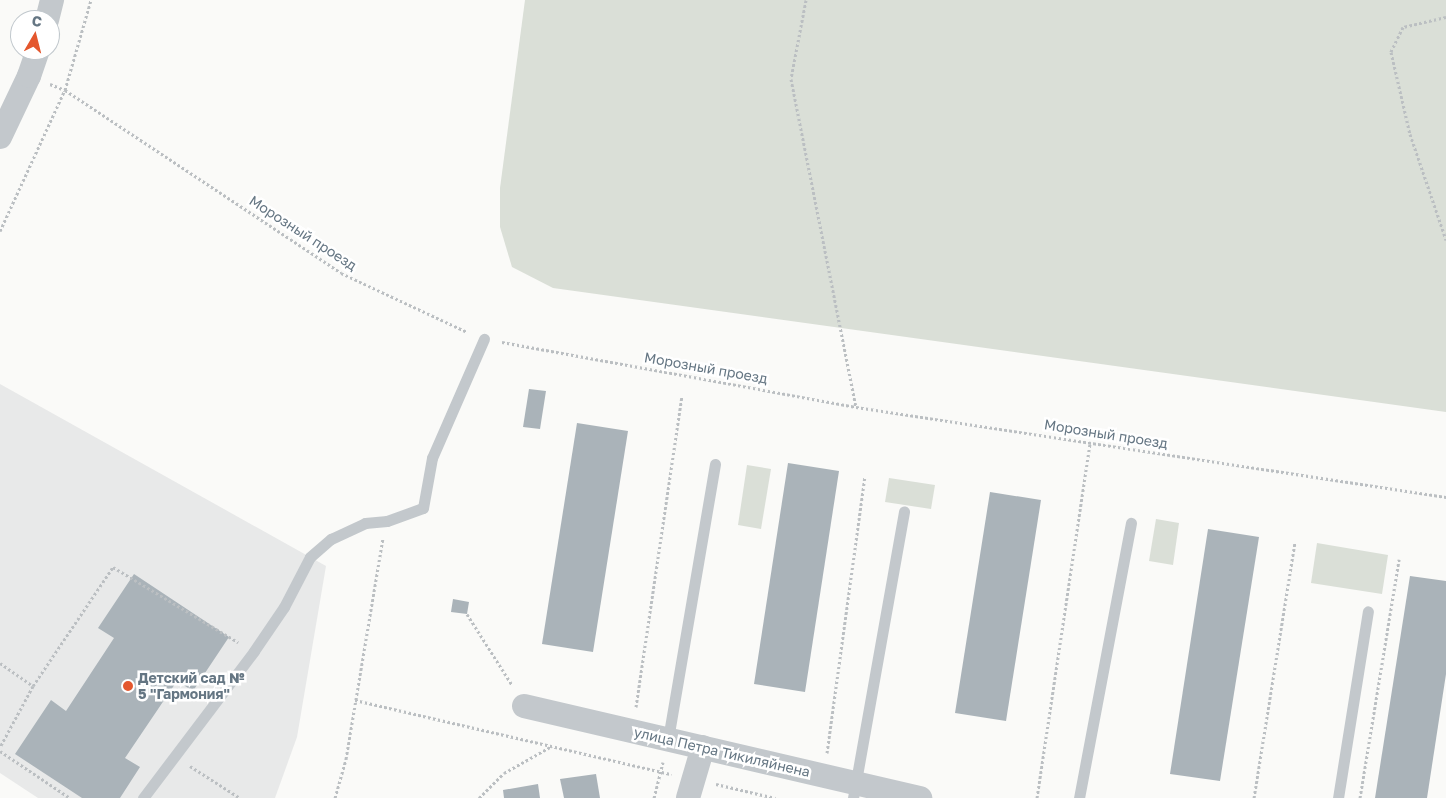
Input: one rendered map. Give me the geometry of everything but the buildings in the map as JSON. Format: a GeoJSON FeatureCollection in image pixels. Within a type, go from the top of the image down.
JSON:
{"type":"FeatureCollection","features":[{"type":"Feature","properties":{"kind":"street"},"geometry":{"type":"LineString","coordinates":[[0,137],[35,60]]}},
{"type":"Feature","properties":{"kind":"street","name":"улица Петра Тикиляйнена"},"geometry":{"type":"LineString","coordinates":[[524,706],[824,775],[855,791],[920,798]]}},
{"type":"Feature","properties":{"kind":"street"},"geometry":{"type":"LineString","coordinates":[[691,789],[703,747]]}},
{"type":"Feature","properties":{"kind":"lane"},"geometry":{"type":"LineString","coordinates":[[143,798],[254,652],[284,607],[310,557],[331,539],[365,523],[387,521],[423,508],[432,458],[484,339]]}},
{"type":"Feature","properties":{"kind":"lane"},"geometry":{"type":"LineString","coordinates":[[668,739],[715,464]]}},
{"type":"Feature","properties":{"kind":"lane"},"geometry":{"type":"LineString","coordinates":[[855,791],[904,511]]}},
{"type":"Feature","properties":{"kind":"lane"},"geometry":{"type":"LineString","coordinates":[[1080,798],[1131,523]]}},
{"type":"Feature","properties":{"kind":"lane"},"geometry":{"type":"LineString","coordinates":[[1338,798],[1368,612]]}},
{"type":"Feature","properties":{"kind":"path"},"geometry":{"type":"LineString","coordinates":[[0,231],[65,90],[91,0]]}},
{"type":"Feature","properties":{"kind":"path"},"geometry":{"type":"LineString","coordinates":[[806,0],[791,79],[856,407]]}},
{"type":"Feature","properties":{"kind":"path"},"geometry":{"type":"LineString","coordinates":[[1446,17],[1403,27],[1391,52],[1410,134],[1446,240]]}},
{"type":"Feature","properties":{"kind":"path","name":"Морозный проезд"},"geometry":{"type":"LineString","coordinates":[[29,76],[65,90],[341,273],[484,339],[856,407],[1446,497]]}},
{"type":"Feature","properties":{"kind":"path"},"geometry":{"type":"LineString","coordinates":[[632,731],[682,396]]}},
{"type":"Feature","properties":{"kind":"path"},"geometry":{"type":"LineString","coordinates":[[1037,798],[1090,443]]}},
{"type":"Feature","properties":{"kind":"path"},"geometry":{"type":"LineString","coordinates":[[824,775],[865,476]]}},
{"type":"Feature","properties":{"kind":"path"},"geometry":{"type":"LineString","coordinates":[[335,798],[346,759],[387,521]]}},
{"type":"Feature","properties":{"kind":"path"},"geometry":{"type":"LineString","coordinates":[[1254,798],[1295,542]]}},
{"type":"Feature","properties":{"kind":"path"},"geometry":{"type":"LineString","coordinates":[[1360,798],[1398,559]]}},
{"type":"Feature","properties":{"kind":"path"},"geometry":{"type":"LineString","coordinates":[[70,798],[0,749],[33,686],[112,567],[254,652]]}},
{"type":"Feature","properties":{"kind":"path"},"geometry":{"type":"LineString","coordinates":[[467,614],[524,706]]}},
{"type":"Feature","properties":{"kind":"path"},"geometry":{"type":"LineString","coordinates":[[0,663],[33,686]]}},
{"type":"Feature","properties":{"kind":"path"},"geometry":{"type":"LineString","coordinates":[[355,700],[661,771],[691,789],[775,798]]}},
{"type":"Feature","properties":{"kind":"path"},"geometry":{"type":"LineString","coordinates":[[654,798],[668,739]]}},
{"type":"Feature","properties":{"kind":"path"},"geometry":{"type":"LineString","coordinates":[[479,798],[504,773],[552,746]]}},
{"type":"Feature","properties":{"kind":"path"},"geometry":{"type":"LineString","coordinates":[[174,755],[240,798]]}},
{"type":"Feature","properties":{"kind":"shaded area"},"geometry":{"type":"Polygon","coordinates":[[[525,0],[1446,0],[1446,412],[553,288],[512,267],[500,227],[500,188],[525,0]]]}},
{"type":"Feature","properties":{"kind":"shaded area"},"geometry":{"type":"Polygon","coordinates":[[[0,384],[326,566],[297,737],[275,798],[38,798],[0,773],[0,384]]]}},
{"type":"Feature","properties":{"kind":"shaded area"},"geometry":{"type":"Polygon","coordinates":[[[747,465],[771,469],[761,529],[738,525],[747,465]]]}},
{"type":"Feature","properties":{"kind":"shaded area"},"geometry":{"type":"Polygon","coordinates":[[[889,478],[935,485],[931,509],[885,502],[889,478]]]}},
{"type":"Feature","properties":{"kind":"shaded area"},"geometry":{"type":"Polygon","coordinates":[[[1156,519],[1179,523],[1173,565],[1149,561],[1156,519]]]}},
{"type":"Feature","properties":{"kind":"shaded area"},"geometry":{"type":"Polygon","coordinates":[[[1317,543],[1388,555],[1382,594],[1311,583],[1317,543]]]}},
{"type":"Feature","properties":{"kind":"place","name":"Детский сад № 5 \"Гармония\""},"geometry":{"type":"Point","coordinates":[128,686]}}]}
